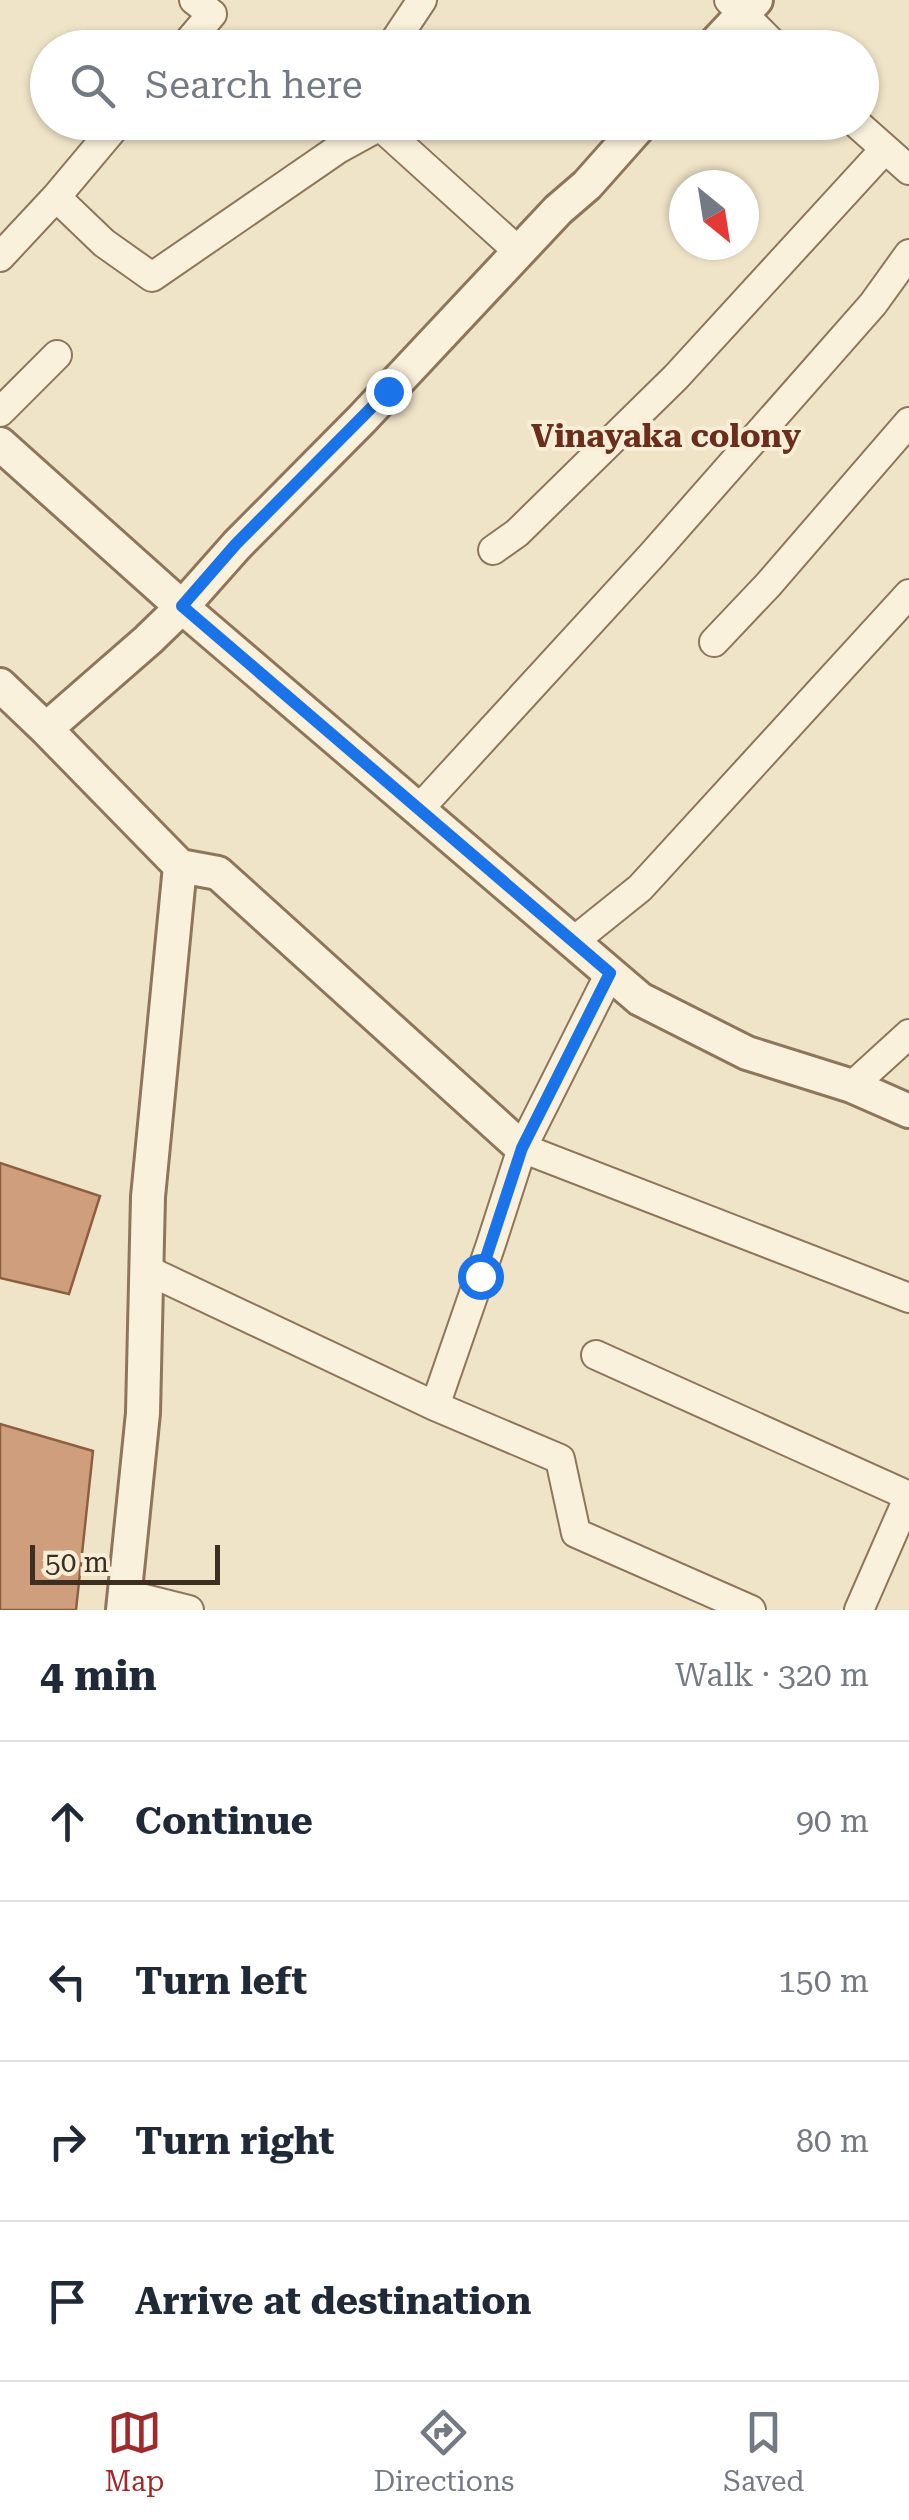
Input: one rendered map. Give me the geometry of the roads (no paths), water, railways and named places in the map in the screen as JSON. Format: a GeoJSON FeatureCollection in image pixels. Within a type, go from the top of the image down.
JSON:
{"type":"FeatureCollection","features":[{"type":"Feature","properties":{"kind":"street"},"geometry":{"type":"LineString","coordinates":[[194,0],[212,14],[198,30]]}},
{"type":"Feature","properties":{"kind":"street"},"geometry":{"type":"LineString","coordinates":[[402,30],[422,0]]}},
{"type":"Feature","properties":{"kind":"street"},"geometry":{"type":"LineString","coordinates":[[724,30],[743,5],[762,30]]}},
{"type":"Feature","properties":{"kind":"street"},"geometry":{"type":"LineString","coordinates":[[0,257],[104,140]]}},
{"type":"Feature","properties":{"kind":"street"},"geometry":{"type":"LineString","coordinates":[[56,197],[104,243],[152,278],[354,140]]}},
{"type":"Feature","properties":{"kind":"street"},"geometry":{"type":"LineString","coordinates":[[395,140],[518,251]]}},
{"type":"Feature","properties":{"kind":"street"},"geometry":{"type":"LineString","coordinates":[[46,730],[182,606],[236,544],[362,419],[627,140]]}},
{"type":"Feature","properties":{"kind":"street"},"geometry":{"type":"LineString","coordinates":[[875,140],[909,170]]}},
{"type":"Feature","properties":{"kind":"street"},"geometry":{"type":"LineString","coordinates":[[493,550],[516,533],[676,378],[885,149]]}},
{"type":"Feature","properties":{"kind":"street"},"geometry":{"type":"LineString","coordinates":[[420,808],[874,304],[909,254]]}},
{"type":"Feature","properties":{"kind":"street"},"geometry":{"type":"LineString","coordinates":[[0,412],[58,356]]}},
{"type":"Feature","properties":{"kind":"street"},"geometry":{"type":"LineString","coordinates":[[714,642],[909,422]]}},
{"type":"Feature","properties":{"kind":"street"},"geometry":{"type":"LineString","coordinates":[[0,444],[182,606],[640,999],[747,1053],[852,1086],[909,1111]]}},
{"type":"Feature","properties":{"kind":"street"},"geometry":{"type":"LineString","coordinates":[[574,941],[640,888],[909,594]]}},
{"type":"Feature","properties":{"kind":"street"},"geometry":{"type":"LineString","coordinates":[[0,685],[180,866],[218,873],[522,1148],[909,1298]]}},
{"type":"Feature","properties":{"kind":"street"},"geometry":{"type":"LineString","coordinates":[[180,866],[148,1197],[143,1413],[124,1602],[189,1610]]}},
{"type":"Feature","properties":{"kind":"street"},"geometry":{"type":"LineString","coordinates":[[435,1406],[522,1148],[610,973]]}},
{"type":"Feature","properties":{"kind":"street"},"geometry":{"type":"LineString","coordinates":[[852,1086],[909,1034]]}},
{"type":"Feature","properties":{"kind":"street"},"geometry":{"type":"LineString","coordinates":[[146,1270],[435,1406],[560,1460],[576,1533],[752,1610]]}},
{"type":"Feature","properties":{"kind":"street"},"geometry":{"type":"LineString","coordinates":[[596,1356],[909,1496],[859,1610]]}},
{"type":"Feature","properties":{"kind":"district","name":"Vinayaka colony"},"geometry":{"type":"Point","coordinates":[666,436]}}]}
